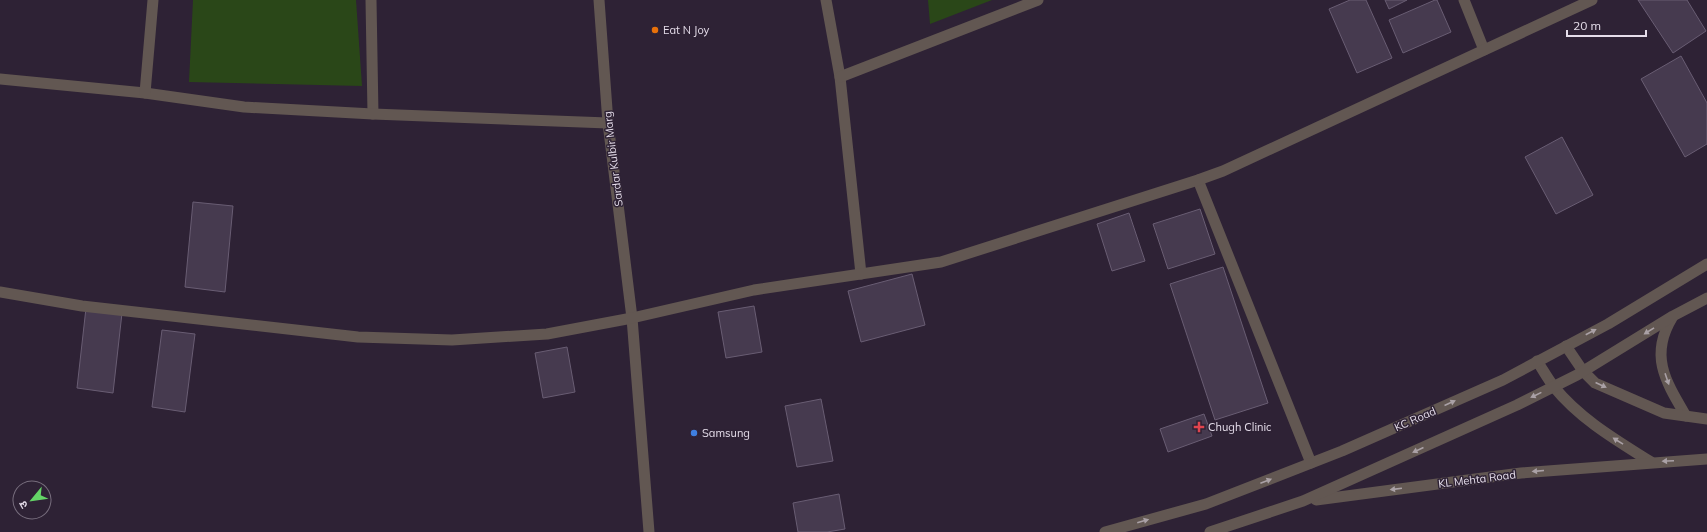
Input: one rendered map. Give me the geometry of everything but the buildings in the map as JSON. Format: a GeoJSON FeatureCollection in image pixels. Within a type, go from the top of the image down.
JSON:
{"type":"FeatureCollection","features":[{"type":"Feature","properties":{"kind":"street"},"geometry":{"type":"LineString","coordinates":[[145,93],[153,0]]}},
{"type":"Feature","properties":{"kind":"street"},"geometry":{"type":"LineString","coordinates":[[371,0],[373,114]]}},
{"type":"Feature","properties":{"kind":"street","name":"Sardar Kulbir Marg"},"geometry":{"type":"LineString","coordinates":[[599,0],[608,123],[632,318],[649,532]]}},
{"type":"Feature","properties":{"kind":"street"},"geometry":{"type":"LineString","coordinates":[[826,0],[840,78],[860,274]]}},
{"type":"Feature","properties":{"kind":"street"},"geometry":{"type":"LineString","coordinates":[[840,78],[1038,0]]}},
{"type":"Feature","properties":{"kind":"street"},"geometry":{"type":"LineString","coordinates":[[1464,0],[1484,50]]}},
{"type":"Feature","properties":{"kind":"street"},"geometry":{"type":"LineString","coordinates":[[0,292],[82,306],[358,337],[452,340],[547,334],[632,318],[754,290],[941,262],[1223,172],[1592,0]]}},
{"type":"Feature","properties":{"kind":"street"},"geometry":{"type":"LineString","coordinates":[[0,78],[145,93],[244,107],[373,114],[608,123]]}},
{"type":"Feature","properties":{"kind":"street"},"geometry":{"type":"LineString","coordinates":[[1198,180],[1310,463]]}},
{"type":"Feature","properties":{"kind":"street","name":"KC Road"},"geometry":{"type":"LineString","coordinates":[[1105,532],[1206,504],[1310,463],[1503,380],[1608,324],[1707,264]]}},
{"type":"Feature","properties":{"kind":"street"},"geometry":{"type":"LineString","coordinates":[[1210,532],[1303,501],[1554,387],[1673,316],[1707,298]]}},
{"type":"Feature","properties":{"kind":"street"},"geometry":{"type":"LineString","coordinates":[[1673,316],[1664,331],[1660,360],[1668,385],[1686,416]]}},
{"type":"Feature","properties":{"kind":"street"},"geometry":{"type":"LineString","coordinates":[[1566,346],[1583,371],[1595,383],[1664,413],[1707,419]]}},
{"type":"Feature","properties":{"kind":"street"},"geometry":{"type":"LineString","coordinates":[[1537,362],[1554,387],[1574,407],[1602,431],[1650,462]]}},
{"type":"Feature","properties":{"kind":"street","name":"KL Mehta Road"},"geometry":{"type":"LineString","coordinates":[[1303,501],[1521,473],[1707,458]]}},
{"type":"Feature","properties":{"kind":"green space"},"geometry":{"type":"Polygon","coordinates":[[[193,0],[356,0],[362,86],[189,82],[193,0]]]}},
{"type":"Feature","properties":{"kind":"green space"},"geometry":{"type":"Polygon","coordinates":[[[928,0],[992,0],[930,24],[928,0]]]}},
{"type":"Feature","properties":{"kind":"place","name":"Eat N Joy"},"geometry":{"type":"Point","coordinates":[655,30]}},
{"type":"Feature","properties":{"kind":"place","name":"Chugh Clinic"},"geometry":{"type":"Point","coordinates":[1199,427]}},
{"type":"Feature","properties":{"kind":"place","name":"Samsung"},"geometry":{"type":"Point","coordinates":[694,433]}}]}
